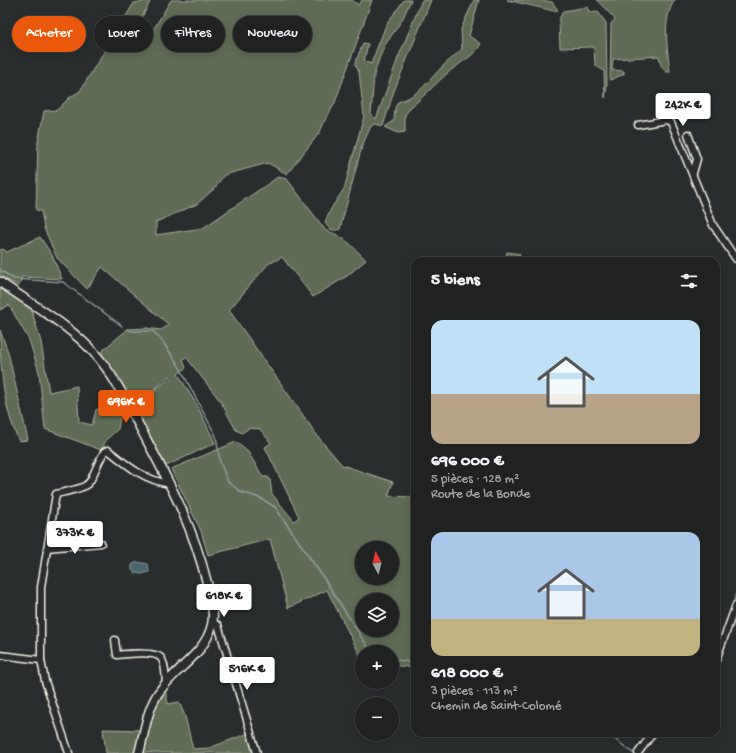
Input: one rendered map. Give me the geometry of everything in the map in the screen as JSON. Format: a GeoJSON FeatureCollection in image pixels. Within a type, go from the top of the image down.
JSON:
{"type":"FeatureCollection","features":[{"type":"Feature","properties":{"kind":"main road"},"geometry":{"type":"LineString","coordinates":[[0,282],[78,337],[96,355],[110,374],[170,484],[193,534],[210,593],[212,624],[209,634],[200,650],[166,683],[157,695],[150,709],[140,753]]}},
{"type":"Feature","properties":{"kind":"street"},"geometry":{"type":"LineString","coordinates":[[638,125],[666,120],[671,122],[713,225],[736,259]]}},
{"type":"Feature","properties":{"kind":"street"},"geometry":{"type":"LineString","coordinates":[[688,134],[697,159],[693,173]]}},
{"type":"Feature","properties":{"kind":"street"},"geometry":{"type":"LineString","coordinates":[[69,753],[45,680],[41,660],[41,587],[46,548],[56,494],[87,486],[93,477],[104,452],[108,450],[141,475],[156,482],[170,484]]}},
{"type":"Feature","properties":{"kind":"street"},"geometry":{"type":"LineString","coordinates":[[46,548],[101,543]]}},
{"type":"Feature","properties":{"kind":"street"},"geometry":{"type":"LineString","coordinates":[[720,649],[736,605]]}},
{"type":"Feature","properties":{"kind":"street"},"geometry":{"type":"LineString","coordinates":[[212,624],[218,625],[257,753]]}},
{"type":"Feature","properties":{"kind":"street"},"geometry":{"type":"LineString","coordinates":[[209,634],[220,633]]}},
{"type":"Feature","properties":{"kind":"street"},"geometry":{"type":"LineString","coordinates":[[115,640],[117,655],[154,654],[161,658],[164,666],[166,683]]}},
{"type":"Feature","properties":{"kind":"street"},"geometry":{"type":"LineString","coordinates":[[0,655],[41,660]]}},
{"type":"Feature","properties":{"kind":"street"},"geometry":{"type":"LineString","coordinates":[[638,753],[650,737]]}},
{"type":"Feature","properties":{"kind":"green space"},"geometry":{"type":"Polygon","coordinates":[[[171,0],[352,0],[358,5],[362,0],[372,0],[334,105],[320,132],[287,174],[268,163],[224,175],[215,188],[197,204],[156,222],[156,235],[203,228],[278,177],[287,179],[326,231],[338,235],[366,260],[347,276],[313,297],[282,257],[268,264],[229,310],[319,438],[342,465],[393,482],[388,496],[411,498],[411,667],[399,666],[399,645],[355,645],[327,590],[288,608],[270,539],[208,555],[201,531],[171,469],[236,442],[248,452],[263,477],[268,477],[270,480],[272,494],[294,521],[299,517],[265,447],[271,443],[260,429],[249,428],[242,433],[236,430],[221,402],[186,357],[183,359],[186,368],[178,374],[198,407],[215,443],[166,466],[164,465],[138,414],[147,398],[171,378],[169,376],[135,407],[103,358],[102,353],[104,349],[128,329],[147,328],[161,330],[169,325],[102,267],[87,289],[57,258],[44,228],[41,211],[36,210],[38,142],[44,111],[57,110],[69,98],[80,91],[104,52],[153,52],[153,30],[161,17],[161,52],[225,52],[225,16],[161,16],[171,0]]]}},
{"type":"Feature","properties":{"kind":"green space"},"geometry":{"type":"Polygon","coordinates":[[[404,0],[411,0],[402,20],[385,45],[374,75],[371,114],[376,119],[398,58],[422,0],[431,0],[394,91],[383,126],[375,124],[371,126],[362,146],[340,229],[333,230],[329,228],[325,222],[332,207],[344,189],[364,116],[359,72],[355,64],[363,43],[368,44],[364,61],[371,64],[386,25],[404,0]]]}},
{"type":"Feature","properties":{"kind":"green space"},"geometry":{"type":"Polygon","coordinates":[[[474,0],[479,0],[469,36],[481,44],[479,47],[471,56],[446,75],[411,107],[405,115],[405,132],[398,133],[385,127],[394,121],[395,108],[398,102],[418,92],[462,49],[461,29],[474,0]]]}},
{"type":"Feature","properties":{"kind":"green space"},"geometry":{"type":"Polygon","coordinates":[[[507,0],[539,0],[552,2],[558,10],[554,11],[507,0]]]}},
{"type":"Feature","properties":{"kind":"green space"},"geometry":{"type":"Polygon","coordinates":[[[597,0],[675,0],[668,16],[666,35],[670,72],[666,72],[661,65],[659,56],[613,59],[612,70],[624,71],[624,74],[610,80],[611,24],[615,19],[597,0]]]}},
{"type":"Feature","properties":{"kind":"green space"},"geometry":{"type":"Polygon","coordinates":[[[146,1],[150,2],[143,16],[126,16],[134,3],[146,1]]]}},
{"type":"Feature","properties":{"kind":"green space"},"geometry":{"type":"Polygon","coordinates":[[[588,7],[589,12],[598,12],[606,23],[607,85],[605,98],[604,71],[595,65],[594,47],[560,48],[559,20],[563,11],[588,7]]]}},
{"type":"Feature","properties":{"kind":"green space"},"geometry":{"type":"Polygon","coordinates":[[[40,237],[52,255],[62,279],[22,277],[19,286],[0,276],[0,250],[3,249],[7,252],[40,237]]]}},
{"type":"Feature","properties":{"kind":"green space"},"geometry":{"type":"Polygon","coordinates":[[[507,252],[520,254],[519,257],[506,257],[507,252]]]}},
{"type":"Feature","properties":{"kind":"green space"},"geometry":{"type":"Polygon","coordinates":[[[0,286],[31,308],[41,342],[49,392],[77,386],[79,422],[92,425],[96,410],[106,405],[120,418],[118,429],[107,439],[101,450],[45,429],[39,372],[29,340],[9,305],[0,310],[0,286]]]}},
{"type":"Feature","properties":{"kind":"green space"},"geometry":{"type":"Polygon","coordinates":[[[0,330],[8,352],[28,440],[19,441],[9,415],[2,373],[0,330]]]}},
{"type":"Feature","properties":{"kind":"green space"},"geometry":{"type":"Polygon","coordinates":[[[165,689],[168,704],[179,702],[185,716],[193,749],[209,748],[249,733],[254,753],[143,753],[153,708],[165,689]]]}},
{"type":"Feature","properties":{"kind":"green space"},"geometry":{"type":"Polygon","coordinates":[[[103,729],[141,730],[136,753],[106,753],[103,729]]]}},
{"type":"Feature","properties":{"kind":"water"},"geometry":{"type":"Polygon","coordinates":[[[137,562],[148,564],[149,572],[142,574],[135,573],[132,570],[132,565],[137,562]]]}},
{"type":"Feature","properties":{"kind":"waterway"},"geometry":{"type":"LineString","coordinates":[[0,270],[14,279],[63,282],[122,326]]}},
{"type":"Feature","properties":{"kind":"waterway"},"geometry":{"type":"LineString","coordinates":[[127,329],[132,331],[153,331],[163,342],[179,366],[216,436],[220,462],[228,482],[241,492],[260,498],[275,507],[325,580],[367,645]]}},
{"type":"Feature","properties":{"kind":"waterway"},"geometry":{"type":"LineString","coordinates":[[733,604],[736,594]]}},
{"type":"Feature","properties":{"kind":"waterway"},"geometry":{"type":"LineString","coordinates":[[399,660],[411,662]]}},
{"type":"Feature","properties":{"kind":"waterway"},"geometry":{"type":"LineString","coordinates":[[612,737],[633,753]]}}]}
